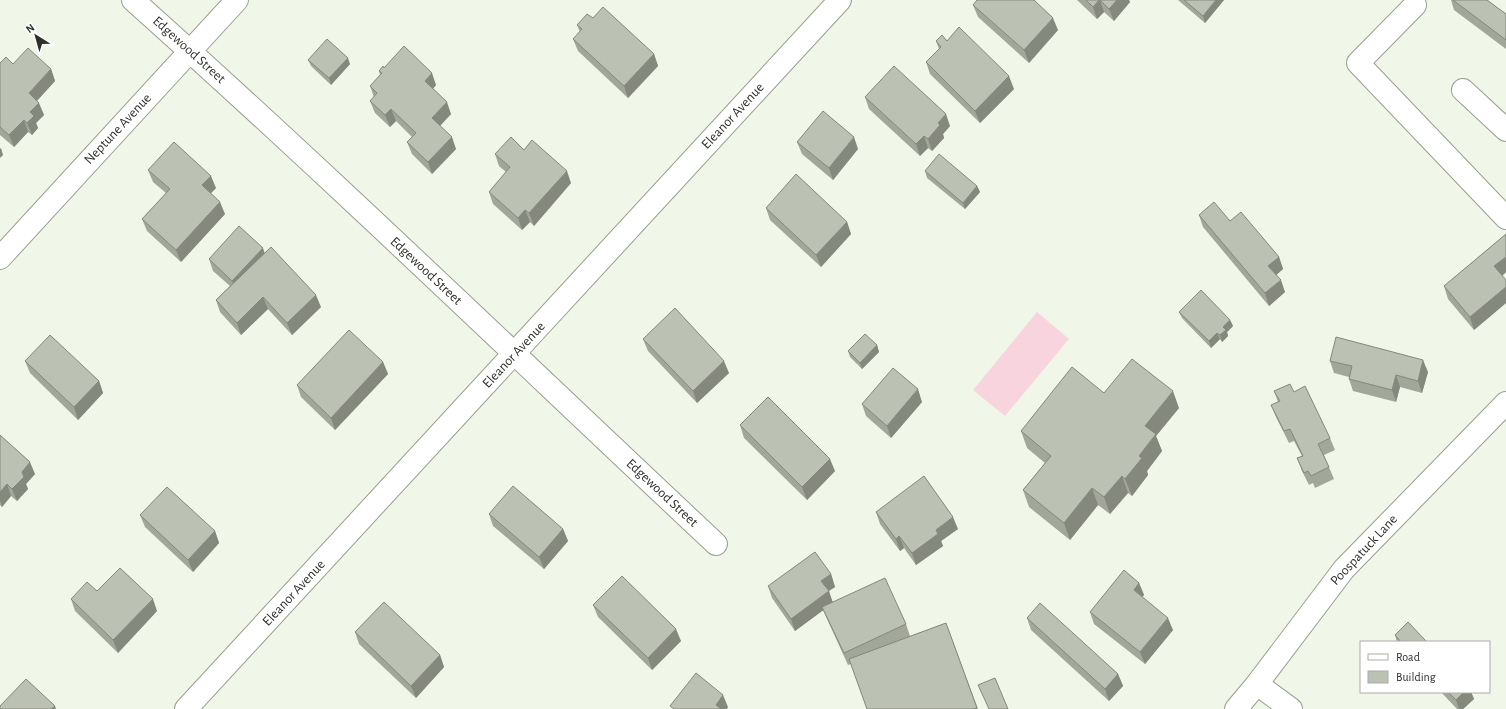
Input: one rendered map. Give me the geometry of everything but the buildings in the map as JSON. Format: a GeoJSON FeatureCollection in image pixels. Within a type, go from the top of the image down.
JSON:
{"type":"FeatureCollection","features":[{"type":"Feature","properties":{"kind":"street","name":"Edgewood Street"},"geometry":{"type":"LineString","coordinates":[[134,0],[358,206],[716,544]]}},
{"type":"Feature","properties":{"kind":"street","name":"Neptune Avenue"},"geometry":{"type":"LineString","coordinates":[[0,258],[237,0]]}},
{"type":"Feature","properties":{"kind":"street","name":"Eleanor Avenue"},"geometry":{"type":"LineString","coordinates":[[186,709],[840,0]]}},
{"type":"Feature","properties":{"kind":"street"},"geometry":{"type":"LineString","coordinates":[[1415,5],[1358,63],[1506,218]]}},
{"type":"Feature","properties":{"kind":"street"},"geometry":{"type":"LineString","coordinates":[[1464,90],[1506,130]]}},
{"type":"Feature","properties":{"kind":"street","name":"Poospatuck Lane"},"geometry":{"type":"LineString","coordinates":[[1236,709],[1257,684],[1344,568],[1506,403]]}},
{"type":"Feature","properties":{"kind":"street"},"geometry":{"type":"LineString","coordinates":[[1257,684],[1291,709]]}},
{"type":"Feature","properties":{"kind":"shaded area"},"geometry":{"type":"Polygon","coordinates":[[[1037,312],[1069,339],[1005,416],[973,390],[1037,312]]]}}]}
